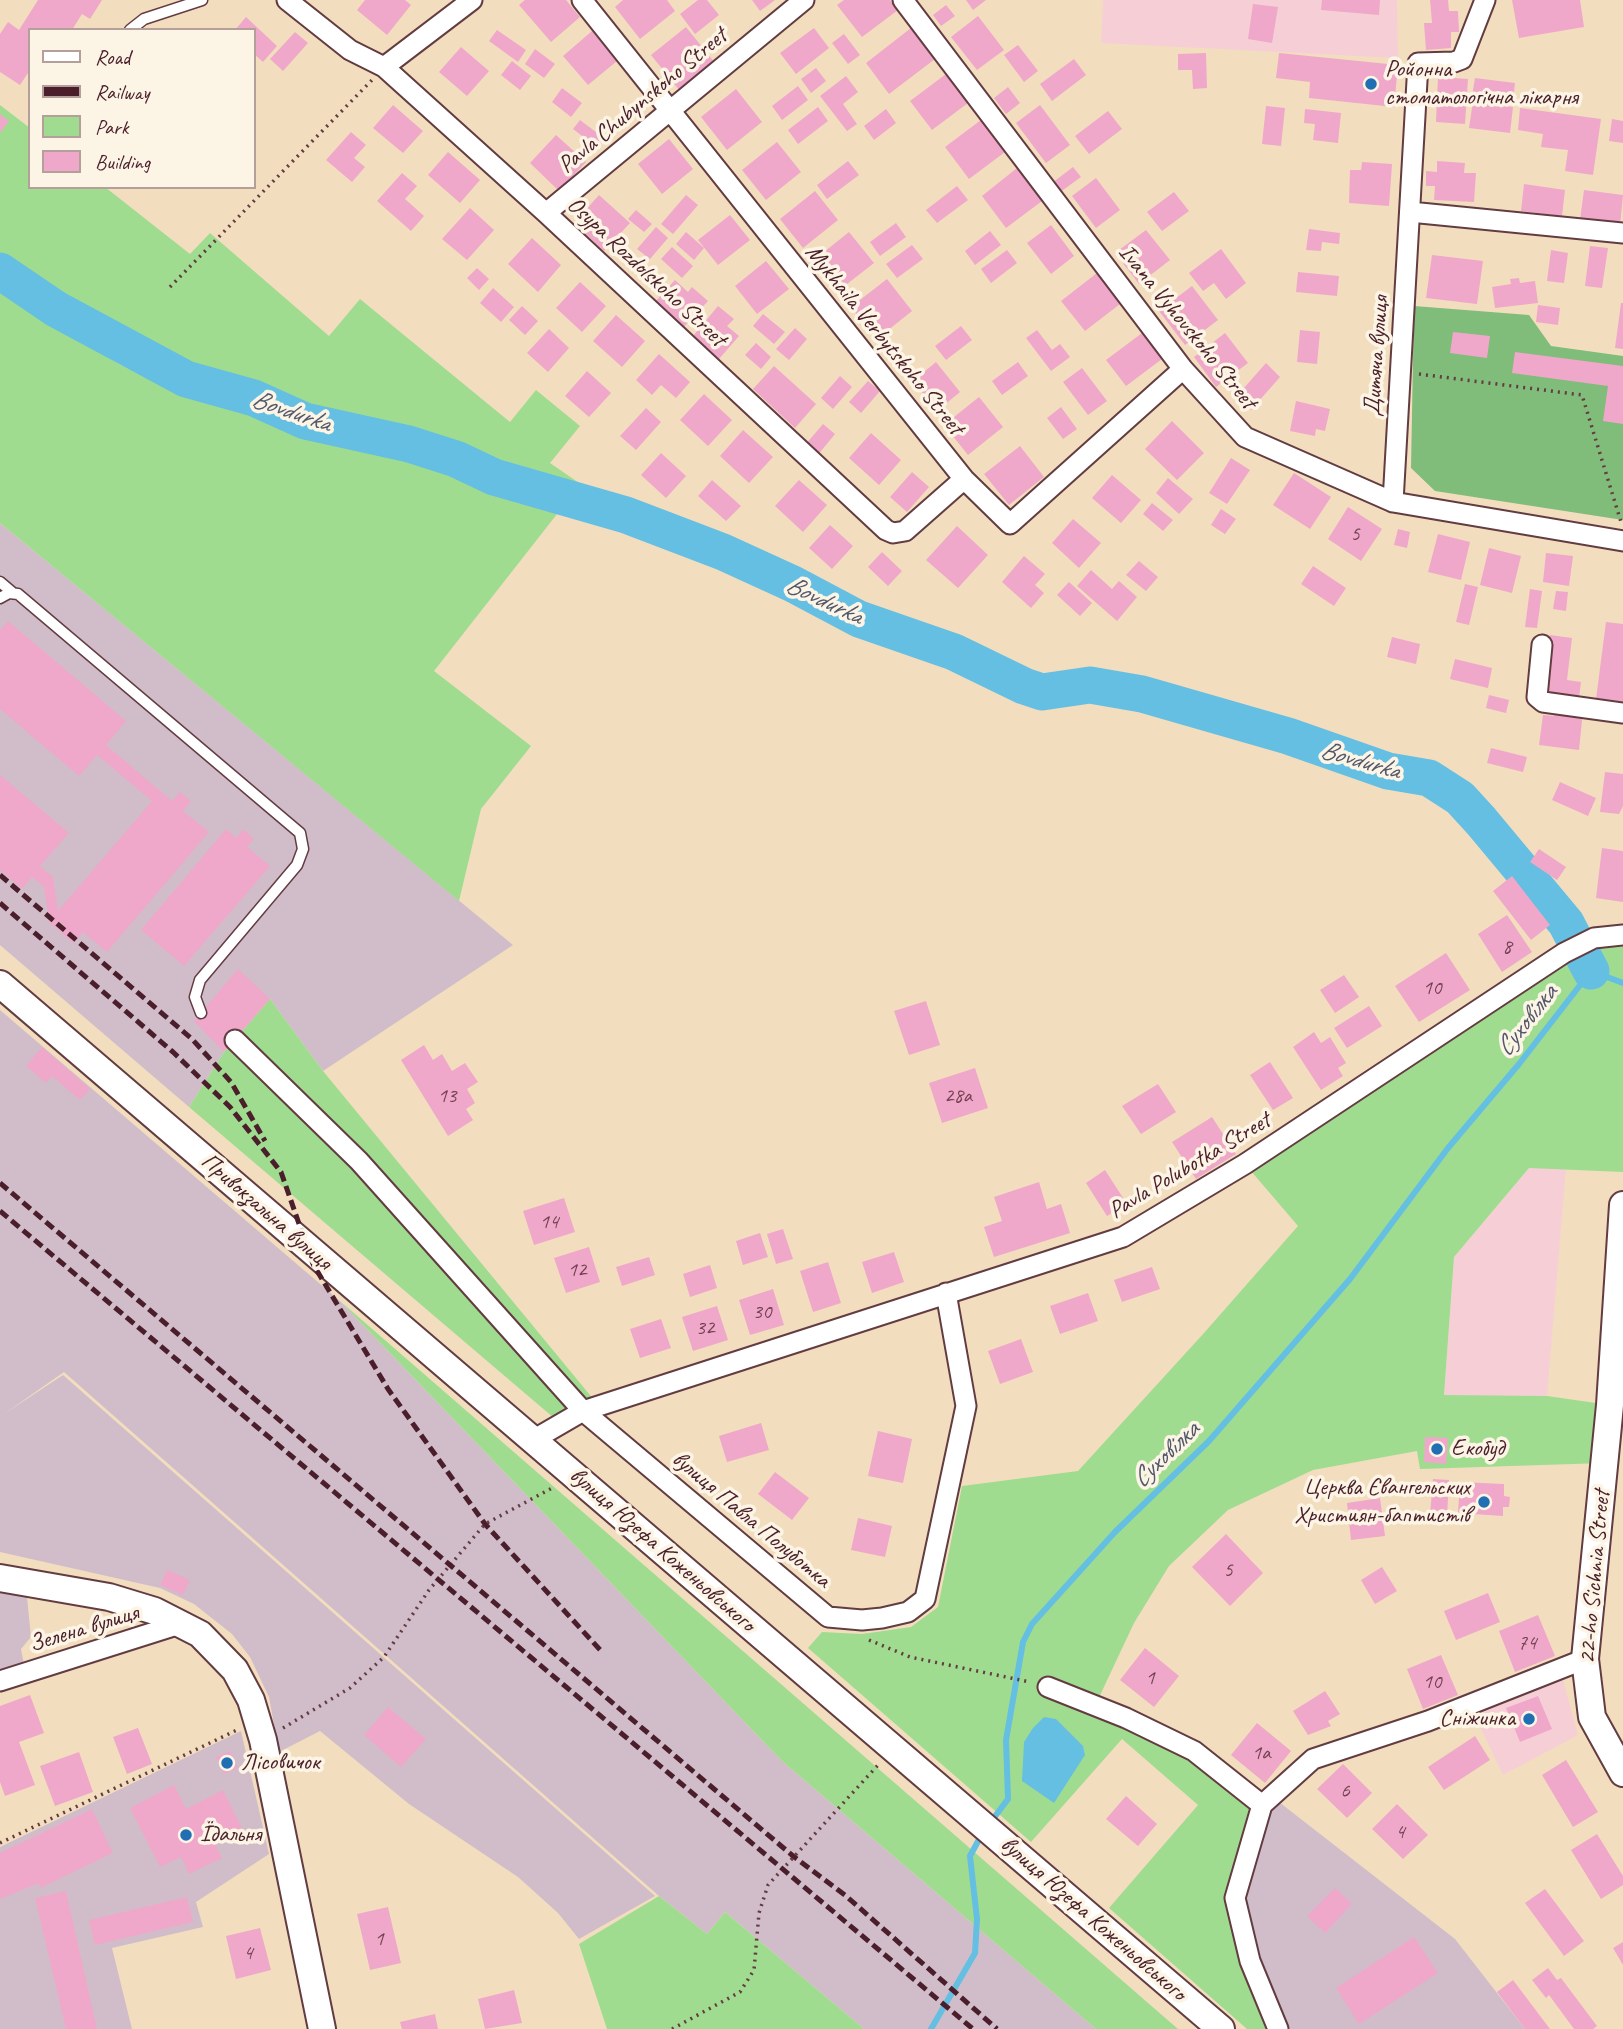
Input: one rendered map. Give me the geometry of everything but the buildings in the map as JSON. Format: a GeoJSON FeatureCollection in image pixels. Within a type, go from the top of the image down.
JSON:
{"type":"FeatureCollection","features":[{"type":"Feature","properties":{"kind":"main road","name":"Привокзальна вулиця"},"geometry":{"type":"LineString","coordinates":[[0,984],[302,1239],[533,1440]]}},
{"type":"Feature","properties":{"kind":"main road","name":"22-ho Sichnia Street"},"geometry":{"type":"LineString","coordinates":[[1623,1205],[1618,1368],[1585,1659],[1592,1717],[1623,1773]]}},
{"type":"Feature","properties":{"kind":"main road","name":"вулиця Юзефа Коженьовського"},"geometry":{"type":"LineString","coordinates":[[533,1440],[1221,2029]]}},
{"type":"Feature","properties":{"kind":"main road"},"geometry":{"type":"LineString","coordinates":[[0,1578],[109,1597],[183,1623],[214,1646],[235,1670],[251,1700],[260,1730],[322,2029]]}},
{"type":"Feature","properties":{"kind":"street","name":"Osypa Rozdolskoho Street"},"geometry":{"type":"LineString","coordinates":[[287,0],[350,50],[384,67],[546,213],[886,530],[893,533],[905,531],[964,479]]}},
{"type":"Feature","properties":{"kind":"street"},"geometry":{"type":"LineString","coordinates":[[384,67],[472,0]]}},
{"type":"Feature","properties":{"kind":"street","name":"Mykhaila Verbytskoho Street"},"geometry":{"type":"LineString","coordinates":[[582,0],[964,479],[1010,524],[1183,369]]}},
{"type":"Feature","properties":{"kind":"street","name":"Pavla Chubynskoho Street"},"geometry":{"type":"LineString","coordinates":[[546,213],[804,0]]}},
{"type":"Feature","properties":{"kind":"street","name":"Ivana Vyhovskoho Street"},"geometry":{"type":"LineString","coordinates":[[903,0],[1183,369],[1245,437],[1393,502],[1623,541]]}},
{"type":"Feature","properties":{"kind":"street","name":"Дитяча вулиця"},"geometry":{"type":"LineString","coordinates":[[1393,502],[1418,63],[1454,62],[1462,59],[1485,0]]}},
{"type":"Feature","properties":{"kind":"street"},"geometry":{"type":"LineString","coordinates":[[1410,212],[1623,233]]}},
{"type":"Feature","properties":{"kind":"street"},"geometry":{"type":"LineString","coordinates":[[1542,645],[1537,697],[1543,702],[1623,713]]}},
{"type":"Feature","properties":{"kind":"street","name":"Pavla Polubotka Street"},"geometry":{"type":"LineString","coordinates":[[583,1411],[1123,1237],[1245,1164],[1571,950],[1594,938],[1623,935]]}},
{"type":"Feature","properties":{"kind":"street"},"geometry":{"type":"LineString","coordinates":[[235,1040],[359,1161],[583,1411],[533,1440]]}},
{"type":"Feature","properties":{"kind":"street","name":"вулиця Павла Полуботка"},"geometry":{"type":"LineString","coordinates":[[583,1411],[828,1617],[862,1620],[908,1612],[925,1599],[966,1406],[946,1293]]}},
{"type":"Feature","properties":{"kind":"street","name":"Зелена вулиця"},"geometry":{"type":"LineString","coordinates":[[0,1681],[183,1623]]}},
{"type":"Feature","properties":{"kind":"street"},"geometry":{"type":"LineString","coordinates":[[1278,2029],[1250,1961],[1235,1898],[1262,1805],[1312,1759],[1428,1721],[1585,1659]]}},
{"type":"Feature","properties":{"kind":"street"},"geometry":{"type":"LineString","coordinates":[[1048,1687],[1126,1718],[1194,1751],[1262,1805]]}},
{"type":"Feature","properties":{"kind":"lane"},"geometry":{"type":"LineString","coordinates":[[133,28],[144,19],[202,0]]}},
{"type":"Feature","properties":{"kind":"lane"},"geometry":{"type":"LineString","coordinates":[[0,582],[274,808],[300,833],[303,849],[297,865],[200,980],[195,997],[201,1013]]}},
{"type":"Feature","properties":{"kind":"lane"},"geometry":{"type":"LineString","coordinates":[[0,598],[13,593]]}},
{"type":"Feature","properties":{"kind":"path"},"geometry":{"type":"LineString","coordinates":[[170,287],[384,67]]}},
{"type":"Feature","properties":{"kind":"path"},"geometry":{"type":"LineString","coordinates":[[1400,372],[1582,395],[1623,527]]}},
{"type":"Feature","properties":{"kind":"path"},"geometry":{"type":"LineString","coordinates":[[0,1843],[350,1688],[384,1657],[429,1590],[485,1524],[574,1475]]}},
{"type":"Feature","properties":{"kind":"path"},"geometry":{"type":"LineString","coordinates":[[859,1634],[910,1657],[1022,1680]]}},
{"type":"Feature","properties":{"kind":"path"},"geometry":{"type":"LineString","coordinates":[[672,2029],[740,1992],[754,1970],[759,1913],[768,1885],[893,1748]]}},
{"type":"Feature","properties":{"kind":"shaded area"},"geometry":{"type":"Polygon","coordinates":[[[1103,0],[1397,0],[1398,58],[1101,43],[1103,0]]]}},
{"type":"Feature","properties":{"kind":"shaded area"},"geometry":{"type":"Polygon","coordinates":[[[0,523],[513,945],[323,1071],[270,999],[224,1052],[189,1107],[0,945],[0,523]]]}},
{"type":"Feature","properties":{"kind":"shaded area"},"geometry":{"type":"Polygon","coordinates":[[[0,1010],[340,1301],[782,1761],[1096,2029],[864,2029],[725,1912],[707,1934],[659,1896],[64,1372],[4,1414],[63,1375],[655,1896],[579,1939],[558,1913],[518,1877],[409,1804],[320,1731],[279,1752],[269,1697],[250,1657],[232,1634],[194,1604],[160,1588],[0,1552],[0,1010]]]}},
{"type":"Feature","properties":{"kind":"shaded area"},"geometry":{"type":"Polygon","coordinates":[[[1529,1168],[1566,1168],[1547,1396],[1444,1396],[1454,1257],[1529,1168]]]}},
{"type":"Feature","properties":{"kind":"shaded area"},"geometry":{"type":"Polygon","coordinates":[[[0,1583],[26,1587],[31,1637],[21,1649],[24,1665],[0,1671],[0,1583]]]}},
{"type":"Feature","properties":{"kind":"shaded area"},"geometry":{"type":"Polygon","coordinates":[[[1562,1676],[1578,1735],[1503,1775],[1473,1712],[1562,1676]]]}},
{"type":"Feature","properties":{"kind":"shaded area"},"geometry":{"type":"Polygon","coordinates":[[[241,1731],[269,1854],[196,1902],[203,1927],[112,1948],[132,2029],[0,2029],[0,1847],[241,1731]]]}},
{"type":"Feature","properties":{"kind":"shaded area"},"geometry":{"type":"Polygon","coordinates":[[[1279,1802],[1455,1939],[1525,2029],[1290,2029],[1261,1958],[1246,1900],[1271,1809],[1279,1802]]]}},
{"type":"Feature","properties":{"kind":"green space"},"geometry":{"type":"Polygon","coordinates":[[[0,105],[28,126],[28,189],[108,189],[190,254],[210,233],[329,336],[360,299],[510,422],[536,390],[580,426],[550,463],[601,498],[729,542],[860,611],[955,644],[1025,679],[1041,683],[1090,678],[1164,693],[1374,760],[1427,770],[1446,779],[1465,794],[1487,819],[1584,937],[1572,944],[1477,825],[1456,804],[1426,784],[1366,770],[1196,714],[1140,700],[1092,691],[1042,698],[1022,692],[930,649],[855,625],[721,559],[492,484],[435,461],[325,438],[273,416],[164,382],[83,338],[0,286],[0,105]]]}},
{"type":"Feature","properties":{"kind":"green space"},"geometry":{"type":"Polygon","coordinates":[[[0,292],[119,364],[183,396],[250,412],[325,442],[433,463],[491,487],[561,509],[434,671],[531,746],[481,809],[459,901],[0,523],[0,292]]]}},
{"type":"Feature","properties":{"kind":"green space"},"geometry":{"type":"Polygon","coordinates":[[[1414,306],[1529,315],[1551,346],[1623,356],[1623,520],[1435,491],[1411,468],[1414,306]]]}},
{"type":"Feature","properties":{"kind":"green space"},"geometry":{"type":"Polygon","coordinates":[[[1623,935],[1623,1172],[1529,1168],[1454,1257],[1444,1395],[1547,1396],[1610,1405],[1604,1463],[1420,1469],[1417,1451],[1313,1470],[1228,1510],[1169,1566],[1134,1623],[1095,1706],[1126,1718],[1258,1802],[1230,1895],[1271,2029],[1247,2029],[1109,1908],[1198,1805],[1122,1739],[1031,1842],[808,1648],[822,1632],[862,1634],[911,1627],[938,1607],[962,1486],[1078,1471],[1204,1333],[1298,1226],[1245,1164],[1564,953],[1623,935]]]}},
{"type":"Feature","properties":{"kind":"green space"},"geometry":{"type":"Polygon","coordinates":[[[270,999],[323,1071],[599,1406],[561,1424],[189,1107],[224,1052],[270,999]]]}},
{"type":"Feature","properties":{"kind":"green space"},"geometry":{"type":"Polygon","coordinates":[[[340,1301],[1178,2029],[1096,2029],[782,1761],[340,1301]]]}},
{"type":"Feature","properties":{"kind":"green space"},"geometry":{"type":"Polygon","coordinates":[[[659,1896],[707,1934],[725,1912],[864,2029],[607,2029],[579,1944],[659,1896]]]}},
{"type":"Feature","properties":{"kind":"water"},"geometry":{"type":"Polygon","coordinates":[[[1044,1717],[1056,1719],[1083,1746],[1085,1755],[1054,1803],[1022,1781],[1024,1742],[1044,1717]]]}},
{"type":"Feature","properties":{"kind":"waterway","name":"Bovdurka"},"geometry":{"type":"LineString","coordinates":[[0,271],[56,309],[186,379],[254,398],[305,421],[409,444],[456,459],[494,477],[626,515],[723,552],[793,584],[859,619],[954,652],[1024,686],[1042,692],[1090,685],[1142,694],[1288,736],[1388,771],[1429,778],[1460,798],[1481,821],[1566,923],[1591,971]]}},
{"type":"Feature","properties":{"kind":"waterway","name":"Суховілка"},"geometry":{"type":"LineString","coordinates":[[990,1823],[1008,1799],[1006,1740],[1023,1642],[1032,1624],[1115,1532],[1209,1441],[1350,1279],[1448,1148],[1519,1064],[1591,971],[1623,983]]}},
{"type":"Feature","properties":{"kind":"waterway","name":"Суховілка"},"geometry":{"type":"LineString","coordinates":[[931,2029],[975,1953],[977,1919],[970,1856],[982,1834]]}},
{"type":"Feature","properties":{"kind":"railway"},"geometry":{"type":"LineString","coordinates":[[0,875],[192,1039],[231,1082],[265,1141]]}},
{"type":"Feature","properties":{"kind":"railway"},"geometry":{"type":"LineString","coordinates":[[0,903],[173,1052],[230,1107],[281,1172],[313,1264],[388,1389],[485,1524],[602,1652]]}},
{"type":"Feature","properties":{"kind":"railway"},"geometry":{"type":"LineString","coordinates":[[0,1183],[793,1856],[846,1896],[997,2029]]}},
{"type":"Feature","properties":{"kind":"railway"},"geometry":{"type":"LineString","coordinates":[[0,1211],[973,2029]]}},
{"type":"Feature","properties":{"kind":"place","name":"Ройонна стоматологічна лікарня"},"geometry":{"type":"Point","coordinates":[1371,84]}},
{"type":"Feature","properties":{"kind":"place","name":"Екобуд"},"geometry":{"type":"Point","coordinates":[1437,1449]}},
{"type":"Feature","properties":{"kind":"place","name":"Церква Євангельских Християн-баптистів"},"geometry":{"type":"Point","coordinates":[1484,1502]}},
{"type":"Feature","properties":{"kind":"place","name":"Сніжинка"},"geometry":{"type":"Point","coordinates":[1529,1719]}},
{"type":"Feature","properties":{"kind":"place","name":"Лісовичок"},"geometry":{"type":"Point","coordinates":[227,1763]}},
{"type":"Feature","properties":{"kind":"place","name":"Їдальня"},"geometry":{"type":"Point","coordinates":[186,1835]}}]}
